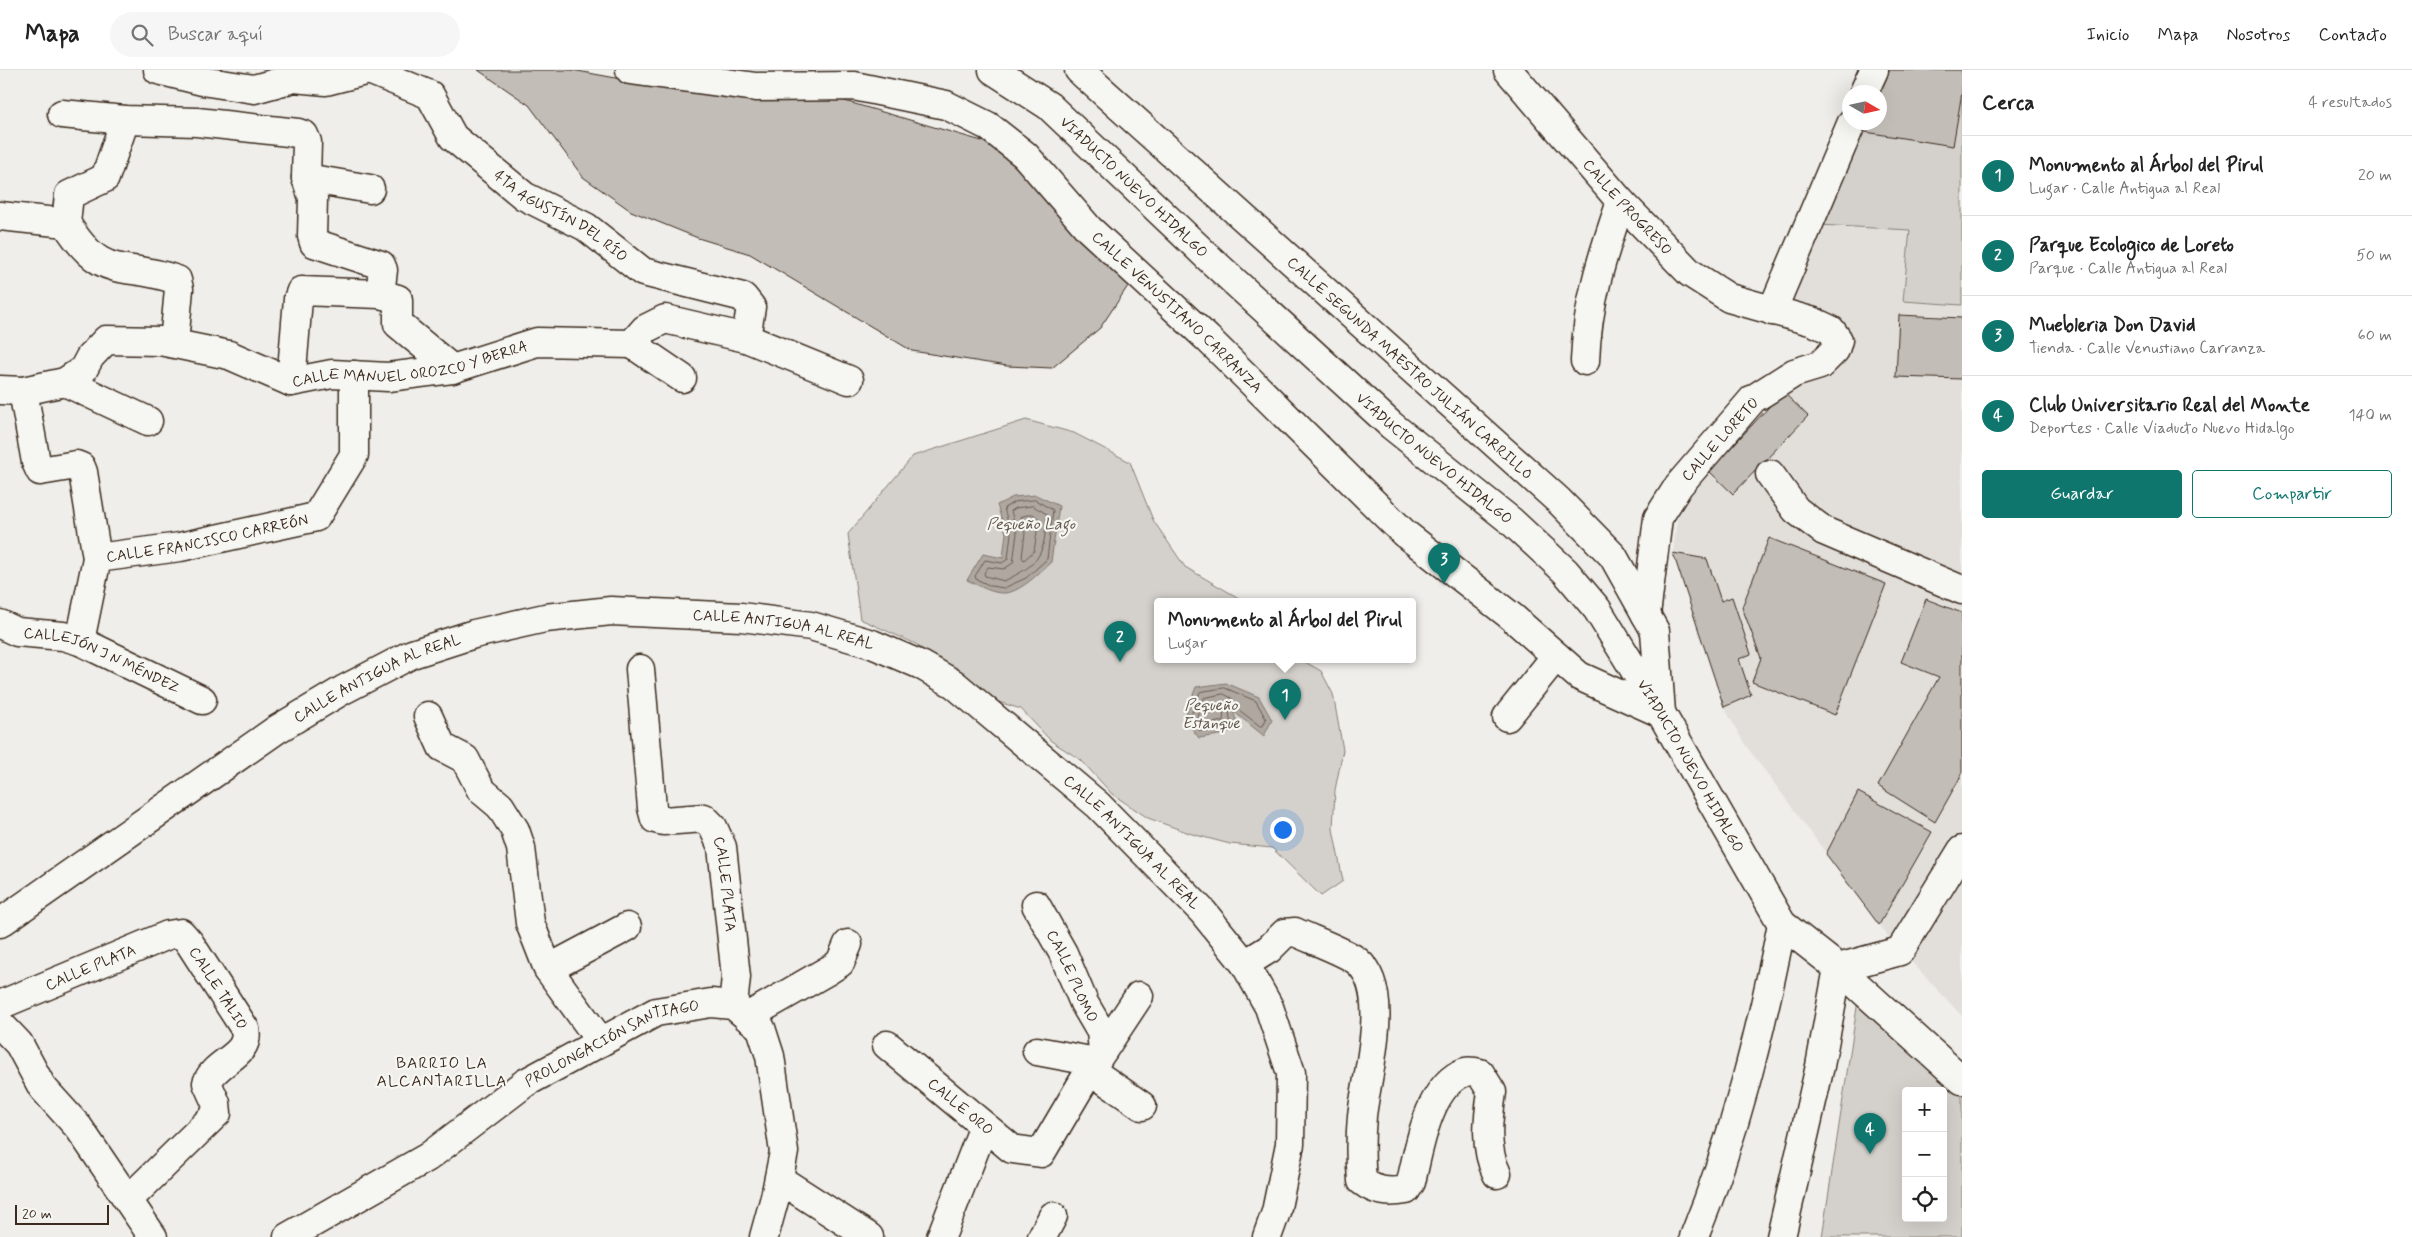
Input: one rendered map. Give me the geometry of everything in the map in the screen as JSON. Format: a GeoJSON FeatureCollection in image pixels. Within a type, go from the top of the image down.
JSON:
{"type":"FeatureCollection","features":[{"type":"Feature","properties":{"kind":"street","name":"4TA AGUSTÍN DEL RÍO"},"geometry":{"type":"LineString","coordinates":[[158,70],[202,81],[254,89],[294,78],[326,81],[369,70],[430,95],[453,137],[524,196],[586,227],[643,272],[743,297],[751,306],[746,338]]}},
{"type":"Feature","properties":{"kind":"street","name":"CALLE VENUSTIANO CARRANZA"},"geometry":{"type":"LineString","coordinates":[[630,70],[756,87],[854,86],[946,106],[988,126],[1025,155],[1089,229],[1207,338],[1404,533],[1505,610],[1579,676],[1661,713]]}},
{"type":"Feature","properties":{"kind":"street","name":"VIADUCTO NUEVO HIDALGO"},"geometry":{"type":"LineString","coordinates":[[993,70],[1049,106],[1212,262],[1391,425],[1511,521],[1565,571],[1597,609],[1661,713],[1782,924]]}},
{"type":"Feature","properties":{"kind":"street","name":"CALLE SEGUNDA MAESTRO JULIÁN CARRILLO"},"geometry":{"type":"LineString","coordinates":[[1079,70],[1222,196],[1275,248],[1560,501],[1612,556],[1654,631],[1661,713]]}},
{"type":"Feature","properties":{"kind":"street","name":"CALLE PROGRESO"},"geometry":{"type":"LineString","coordinates":[[1508,70],[1621,202],[1690,273],[1729,298],[1772,311]]}},
{"type":"Feature","properties":{"kind":"street"},"geometry":{"type":"LineString","coordinates":[[1867,85],[1874,70]]}},
{"type":"Feature","properties":{"kind":"street"},"geometry":{"type":"LineString","coordinates":[[197,122],[202,81]]}},
{"type":"Feature","properties":{"kind":"street"},"geometry":{"type":"LineString","coordinates":[[62,114],[125,120],[197,122],[298,133],[304,136],[307,142],[306,178],[313,198],[312,236],[314,243],[381,265],[383,270],[380,294]]}},
{"type":"Feature","properties":{"kind":"street"},"geometry":{"type":"LineString","coordinates":[[125,120],[105,178],[69,195],[66,223],[92,257],[111,268],[177,280],[179,289],[174,343]]}},
{"type":"Feature","properties":{"kind":"street"},"geometry":{"type":"LineString","coordinates":[[1772,311],[1849,130]]}},
{"type":"Feature","properties":{"kind":"street"},"geometry":{"type":"LineString","coordinates":[[306,178],[370,189]]}},
{"type":"Feature","properties":{"kind":"street"},"geometry":{"type":"LineString","coordinates":[[1585,362],[1586,330],[1598,270],[1621,202]]}},
{"type":"Feature","properties":{"kind":"street"},"geometry":{"type":"LineString","coordinates":[[0,216],[66,223]]}},
{"type":"Feature","properties":{"kind":"street"},"geometry":{"type":"LineString","coordinates":[[290,382],[298,299],[301,291],[380,294],[398,299],[398,324],[452,368]]}},
{"type":"Feature","properties":{"kind":"street","name":"CALLE LORETO"},"geometry":{"type":"LineString","coordinates":[[1646,614],[1658,518],[1679,485],[1752,399],[1794,373],[1820,365],[1835,350],[1838,340],[1831,330],[1814,322],[1772,311]]}},
{"type":"Feature","properties":{"kind":"street"},"geometry":{"type":"LineString","coordinates":[[682,378],[632,344],[644,329],[665,319],[746,338],[849,380]]}},
{"type":"Feature","properties":{"kind":"street","name":"CALLE MANUEL OROZCO Y BERRA"},"geometry":{"type":"LineString","coordinates":[[12,390],[65,382],[83,370],[90,357],[106,340],[160,340],[229,355],[290,382],[332,374],[388,377],[452,368],[537,342],[632,344]]}},
{"type":"Feature","properties":{"kind":"street","name":"CALLE FRANCISCO CARREÓN"},"geometry":{"type":"LineString","coordinates":[[97,558],[180,547],[316,517],[354,455],[354,375]]}},
{"type":"Feature","properties":{"kind":"street"},"geometry":{"type":"LineString","coordinates":[[65,382],[148,421]]}},
{"type":"Feature","properties":{"kind":"street"},"geometry":{"type":"LineString","coordinates":[[12,390],[40,471],[76,465],[81,467],[90,508],[97,558],[80,642]]}},
{"type":"Feature","properties":{"kind":"street"},"geometry":{"type":"LineString","coordinates":[[1770,474],[1796,510],[1824,531],[1962,590]]}},
{"type":"Feature","properties":{"kind":"street","name":"CALLE ANTIGUA AL REAL"},"geometry":{"type":"LineString","coordinates":[[0,923],[276,730],[343,690],[412,654],[474,634],[545,618],[611,611],[741,617],[811,626],[880,648],[921,665],[954,684],[1098,805],[1203,912],[1245,964],[1269,1007],[1291,1073],[1290,1144],[1276,1212],[1267,1237]]}},
{"type":"Feature","properties":{"kind":"street","name":"CALLEJÓN J N MÉNDEZ"},"geometry":{"type":"LineString","coordinates":[[0,624],[17,632],[63,636],[80,642],[202,700]]}},
{"type":"Feature","properties":{"kind":"street"},"geometry":{"type":"LineString","coordinates":[[1507,717],[1556,656]]}},
{"type":"Feature","properties":{"kind":"street","name":"CALLE PLATA"},"geometry":{"type":"LineString","coordinates":[[640,669],[652,808],[655,819],[662,821],[704,818],[713,827],[722,847],[740,1011]]}},
{"type":"Feature","properties":{"kind":"street"},"geometry":{"type":"LineString","coordinates":[[428,716],[442,747],[466,759],[481,790],[500,806],[515,830],[520,848],[530,923],[548,969],[601,1042]]}},
{"type":"Feature","properties":{"kind":"street"},"geometry":{"type":"LineString","coordinates":[[1838,968],[1900,951],[1962,850]]}},
{"type":"Feature","properties":{"kind":"street","name":"CALLE PLOMO"},"geometry":{"type":"LineString","coordinates":[[1036,905],[1063,954],[1084,1003],[1101,1032],[1096,1061]]}},
{"type":"Feature","properties":{"kind":"street"},"geometry":{"type":"LineString","coordinates":[[1694,1237],[1747,1083],[1765,1013],[1782,924],[1838,968],[1962,1080]]}},
{"type":"Feature","properties":{"kind":"street"},"geometry":{"type":"LineString","coordinates":[[548,969],[627,926]]}},
{"type":"Feature","properties":{"kind":"street"},"geometry":{"type":"LineString","coordinates":[[1245,964],[1269,950],[1285,933],[1295,932],[1357,961],[1369,976],[1375,1002],[1374,1034],[1362,1115],[1359,1152],[1362,1181],[1372,1189],[1397,1192],[1406,1190],[1411,1182],[1424,1125],[1436,1100],[1449,1081],[1466,1071],[1480,1073],[1492,1092],[1488,1121],[1489,1150],[1492,1164],[1497,1174]]}},
{"type":"Feature","properties":{"kind":"street","name":"CALLE PLATA"},"geometry":{"type":"LineString","coordinates":[[0,1005],[168,935],[181,933]]}},
{"type":"Feature","properties":{"kind":"street","name":"CALLE TALIO"},"geometry":{"type":"LineString","coordinates":[[128,1200],[217,1113],[216,1103],[207,1083],[210,1074],[243,1048],[247,1038],[245,1029],[181,933]]}},
{"type":"Feature","properties":{"kind":"street"},"geometry":{"type":"LineString","coordinates":[[764,1237],[784,1152],[770,1056],[761,1028],[740,1011],[829,970],[840,963],[848,944]]}},
{"type":"Feature","properties":{"kind":"street"},"geometry":{"type":"LineString","coordinates":[[1781,1237],[1820,1066],[1838,968]]}},
{"type":"Feature","properties":{"kind":"street"},"geometry":{"type":"LineString","coordinates":[[1096,1061],[1139,996]]}},
{"type":"Feature","properties":{"kind":"street","name":"PROLONGACIÓN SANTIAGO"},"geometry":{"type":"LineString","coordinates":[[288,1237],[428,1156],[525,1083],[656,1012],[711,1003],[740,1011]]}},
{"type":"Feature","properties":{"kind":"street"},"geometry":{"type":"LineString","coordinates":[[0,1024],[19,1044],[42,1087],[79,1128],[154,1237]]}},
{"type":"Feature","properties":{"kind":"street","name":"CALLE ORO"},"geometry":{"type":"LineString","coordinates":[[887,1045],[1012,1149],[1041,1153],[1096,1061]]}},
{"type":"Feature","properties":{"kind":"street"},"geometry":{"type":"LineString","coordinates":[[1037,1051],[1096,1061],[1142,1106]]}},
{"type":"Feature","properties":{"kind":"street"},"geometry":{"type":"LineString","coordinates":[[941,1237],[984,1126]]}},
{"type":"Feature","properties":{"kind":"street"},"geometry":{"type":"LineString","coordinates":[[779,1179],[869,1237]]}},
{"type":"Feature","properties":{"kind":"shaded area"},"geometry":{"type":"Polygon","coordinates":[[[1962,70],[1962,305],[1903,301],[1910,230],[1819,225],[1860,130],[1887,130],[1887,89],[1962,70]]]}},
{"type":"Feature","properties":{"kind":"shaded area"},"geometry":{"type":"Polygon","coordinates":[[[1962,148],[1962,1016],[1890,939],[1744,743],[1724,707],[1673,553],[1679,502],[1792,383],[1848,351],[1849,331],[1785,304],[1819,225],[1962,148]]]}},
{"type":"Feature","properties":{"kind":"shaded area"},"geometry":{"type":"Polygon","coordinates":[[[1026,420],[1074,433],[1130,462],[1153,520],[1185,567],[1239,598],[1154,598],[1154,663],[1307,663],[1321,671],[1333,694],[1343,750],[1335,790],[1333,829],[1343,881],[1321,896],[1272,848],[1230,844],[1192,834],[1148,818],[1112,794],[1081,760],[1051,741],[1021,709],[970,693],[916,644],[860,619],[848,534],[913,456],[1026,420]]]}},
{"type":"Feature","properties":{"kind":"shaded area"},"geometry":{"type":"Polygon","coordinates":[[[1859,994],[1962,1074],[1962,1237],[1822,1237],[1859,994]]]}},
{"type":"Feature","properties":{"kind":"water","name":"Pequeño Lago"},"geometry":{"type":"Polygon","coordinates":[[[1036,495],[1059,506],[1051,562],[1030,581],[1011,592],[995,592],[967,580],[983,554],[1003,558],[1006,533],[997,505],[1013,497],[1036,495]]]}},
{"type":"Feature","properties":{"kind":"water","name":"Pequeño Estanque"},"geometry":{"type":"Polygon","coordinates":[[[1226,683],[1259,697],[1272,720],[1264,736],[1233,711],[1239,728],[1220,735],[1199,738],[1184,719],[1196,687],[1226,683]]]}},
{"type":"Feature","properties":{"kind":"building"},"geometry":{"type":"Polygon","coordinates":[[[478,70],[572,70],[671,88],[831,97],[992,144],[1132,280],[1100,328],[1052,368],[1007,366],[912,351],[750,254],[698,238],[631,211],[583,177],[529,105],[478,70]]]}},
{"type":"Feature","properties":{"kind":"building"},"geometry":{"type":"Polygon","coordinates":[[[1887,70],[1962,70],[1962,92],[1953,146],[1859,131],[1887,130],[1887,85],[1880,85],[1887,70]]]}},
{"type":"Feature","properties":{"kind":"building"},"geometry":{"type":"Polygon","coordinates":[[[1899,315],[1962,318],[1962,379],[1896,377],[1899,315]]]}},
{"type":"Feature","properties":{"kind":"building"},"geometry":{"type":"Polygon","coordinates":[[[1783,392],[1808,416],[1733,494],[1709,471],[1783,392]]]}},
{"type":"Feature","properties":{"kind":"building"},"geometry":{"type":"Polygon","coordinates":[[[1769,538],[1886,584],[1835,715],[1752,682],[1761,658],[1742,607],[1769,538]]]}},
{"type":"Feature","properties":{"kind":"building"},"geometry":{"type":"Polygon","coordinates":[[[1673,553],[1707,559],[1721,601],[1732,597],[1751,654],[1739,659],[1751,695],[1724,707],[1673,553]]]}},
{"type":"Feature","properties":{"kind":"building"},"geometry":{"type":"Polygon","coordinates":[[[1926,599],[1962,613],[1962,774],[1935,822],[1878,786],[1939,677],[1901,662],[1926,599]]]}},
{"type":"Feature","properties":{"kind":"building"},"geometry":{"type":"Polygon","coordinates":[[[1858,792],[1932,832],[1879,925],[1826,854],[1858,792]]]}},
{"type":"Feature","properties":{"kind":"place","name":"Muebleria Don David"},"geometry":{"type":"Point","coordinates":[1444,584]}},
{"type":"Feature","properties":{"kind":"place","name":"Parque Ecologico de Loreto"},"geometry":{"type":"Point","coordinates":[1120,662]}},
{"type":"Feature","properties":{"kind":"place","name":"Monumento al Árbol del Pirul"},"geometry":{"type":"Point","coordinates":[1285,720]}},
{"type":"Feature","properties":{"kind":"place","name":"Club Universitario Real del Monte"},"geometry":{"type":"Point","coordinates":[1870,1154]}},
{"type":"Feature","properties":{"kind":"district","name":"BARRIO LA ALCANTARILLA"},"geometry":{"type":"Point","coordinates":[442,1071]}}]}
